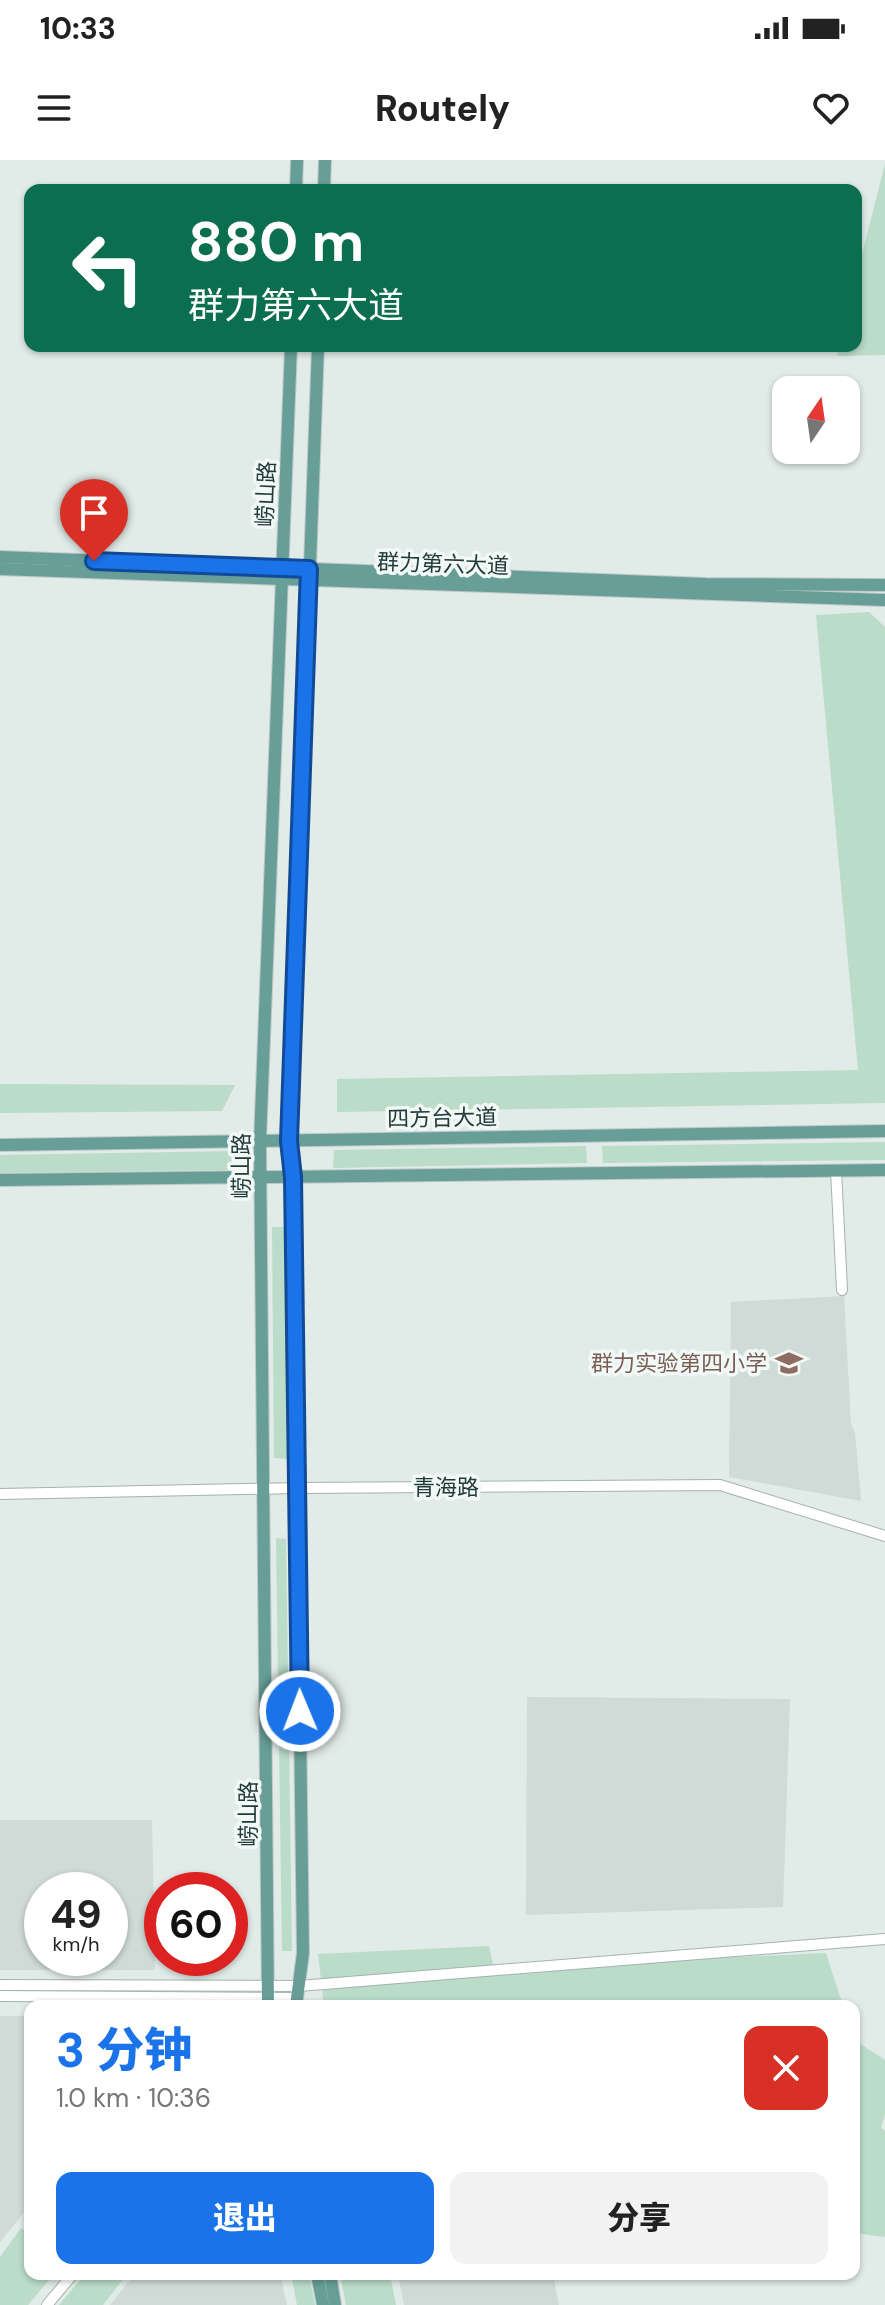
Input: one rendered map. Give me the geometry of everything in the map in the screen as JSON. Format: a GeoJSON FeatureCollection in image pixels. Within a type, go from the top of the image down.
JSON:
{"type":"FeatureCollection","features":[{"type":"Feature","properties":{"kind":"main road"},"geometry":{"type":"LineString","coordinates":[[296,184],[297,160]]}},
{"type":"Feature","properties":{"kind":"main road"},"geometry":{"type":"LineString","coordinates":[[324,184],[325,160]]}},
{"type":"Feature","properties":{"kind":"main road","name":"崂山路"},"geometry":{"type":"LineString","coordinates":[[268,1997],[260,1141],[291,352]]}},
{"type":"Feature","properties":{"kind":"main road","name":"崂山路"},"geometry":{"type":"LineString","coordinates":[[298,1997],[303,1953],[299,1488],[293,1177],[289,1141],[318,352]]}},
{"type":"Feature","properties":{"kind":"main road","name":"群力第六大道"},"geometry":{"type":"LineString","coordinates":[[0,557],[283,573]]}},
{"type":"Feature","properties":{"kind":"main road","name":"群力第六大道"},"geometry":{"type":"LineString","coordinates":[[0,569],[885,585]]}},
{"type":"Feature","properties":{"kind":"main road","name":"群力第六大道"},"geometry":{"type":"LineString","coordinates":[[308,573],[885,600]]}},
{"type":"Feature","properties":{"kind":"main road","name":"四方台大道"},"geometry":{"type":"LineString","coordinates":[[0,1145],[885,1131]]}},
{"type":"Feature","properties":{"kind":"main road"},"geometry":{"type":"LineString","coordinates":[[0,1180],[885,1170]]}},
{"type":"Feature","properties":{"kind":"main road"},"geometry":{"type":"LineString","coordinates":[[318,2280],[323,2305]]}},
{"type":"Feature","properties":{"kind":"main road"},"geometry":{"type":"LineString","coordinates":[[331,2280],[335,2305]]}},
{"type":"Feature","properties":{"kind":"street"},"geometry":{"type":"LineString","coordinates":[[836,1170],[842,1290]]}},
{"type":"Feature","properties":{"kind":"street","name":"青海路"},"geometry":{"type":"LineString","coordinates":[[0,1494],[264,1488],[720,1485],[885,1536]]}},
{"type":"Feature","properties":{"kind":"street"},"geometry":{"type":"LineString","coordinates":[[0,1996],[298,1997],[885,1939]]}},
{"type":"Feature","properties":{"kind":"street"},"geometry":{"type":"LineString","coordinates":[[0,1985],[268,1997]]}},
{"type":"Feature","properties":{"kind":"street"},"geometry":{"type":"LineString","coordinates":[[228,1998],[232,2000]]}},
{"type":"Feature","properties":{"kind":"street"},"geometry":{"type":"LineString","coordinates":[[47,2305],[68,2280]]}},
{"type":"Feature","properties":{"kind":"shaded area","name":"群力实验第四小学"},"geometry":{"type":"Polygon","coordinates":[[[844,1296],[851,1424],[855,1433],[861,1501],[729,1477],[731,1302],[844,1296]]]}},
{"type":"Feature","properties":{"kind":"shaded area"},"geometry":{"type":"Polygon","coordinates":[[[527,1697],[790,1699],[783,1907],[526,1915],[527,1697]]]}},
{"type":"Feature","properties":{"kind":"shaded area"},"geometry":{"type":"Polygon","coordinates":[[[0,1820],[152,1820],[153,1872],[144,1872],[144,1970],[128,1970],[128,1872],[24,1872],[24,1970],[0,1970],[0,1820]]]}},
{"type":"Feature","properties":{"kind":"shaded area"},"geometry":{"type":"Polygon","coordinates":[[[0,2016],[24,2016],[24,2212],[0,2242],[0,2016]]]}},
{"type":"Feature","properties":{"kind":"shaded area"},"geometry":{"type":"Polygon","coordinates":[[[130,2280],[281,2280],[287,2305],[110,2305],[130,2280]]]}},
{"type":"Feature","properties":{"kind":"shaded area"},"geometry":{"type":"Polygon","coordinates":[[[399,2280],[554,2280],[559,2305],[404,2305],[399,2280]]]}},
{"type":"Feature","properties":{"kind":"green space"},"geometry":{"type":"Polygon","coordinates":[[[885,164],[885,355],[837,356],[838,352],[862,352],[862,254],[885,164]]]}},
{"type":"Feature","properties":{"kind":"green space"},"geometry":{"type":"Polygon","coordinates":[[[869,612],[885,627],[885,1103],[337,1112],[337,1079],[858,1070],[816,615],[869,612]]]}},
{"type":"Feature","properties":{"kind":"green space"},"geometry":{"type":"Polygon","coordinates":[[[0,1084],[235,1085],[222,1111],[0,1113],[0,1084]]]}},
{"type":"Feature","properties":{"kind":"green space"},"geometry":{"type":"Polygon","coordinates":[[[885,1142],[885,1160],[603,1163],[602,1146],[885,1142]]]}},
{"type":"Feature","properties":{"kind":"green space"},"geometry":{"type":"Polygon","coordinates":[[[586,1146],[587,1163],[333,1168],[334,1150],[586,1146]]]}},
{"type":"Feature","properties":{"kind":"green space"},"geometry":{"type":"Polygon","coordinates":[[[232,1151],[233,1170],[0,1173],[0,1155],[232,1151]]]}},
{"type":"Feature","properties":{"kind":"green space"},"geometry":{"type":"Polygon","coordinates":[[[272,1227],[284,1227],[288,1459],[274,1458],[272,1227]]]}},
{"type":"Feature","properties":{"kind":"green space"},"geometry":{"type":"Polygon","coordinates":[[[276,1538],[286,1539],[292,1951],[282,1951],[276,1538]]]}},
{"type":"Feature","properties":{"kind":"green space"},"geometry":{"type":"Polygon","coordinates":[[[489,1946],[494,1968],[826,1953],[841,2000],[323,2000],[318,1954],[489,1946]]]}},
{"type":"Feature","properties":{"kind":"green space"},"geometry":{"type":"Polygon","coordinates":[[[860,2044],[885,2060],[885,2114],[881,2128],[885,2131],[885,2237],[860,2234],[860,2044]]]}},
{"type":"Feature","properties":{"kind":"green space"},"geometry":{"type":"Polygon","coordinates":[[[21,2228],[24,2230],[24,2280],[49,2280],[28,2305],[0,2305],[0,2257],[21,2228]]]}},
{"type":"Feature","properties":{"kind":"green space"},"geometry":{"type":"Polygon","coordinates":[[[80,2280],[122,2280],[103,2305],[59,2305],[80,2280]]]}},
{"type":"Feature","properties":{"kind":"green space"},"geometry":{"type":"Polygon","coordinates":[[[292,2280],[310,2280],[315,2305],[297,2305],[292,2280]]]}},
{"type":"Feature","properties":{"kind":"green space"},"geometry":{"type":"Polygon","coordinates":[[[341,2280],[391,2280],[396,2305],[346,2305],[341,2280]]]}},
{"type":"Feature","properties":{"kind":"place","name":"群力实验第四小学"},"geometry":{"type":"Point","coordinates":[789,1363]}},
{"type":"Feature","properties":{"kind":"route"},"geometry":{"type":"LineString","coordinates":[[94,561],[309,569],[289,1141],[293,1177],[300,1711]]}}]}
